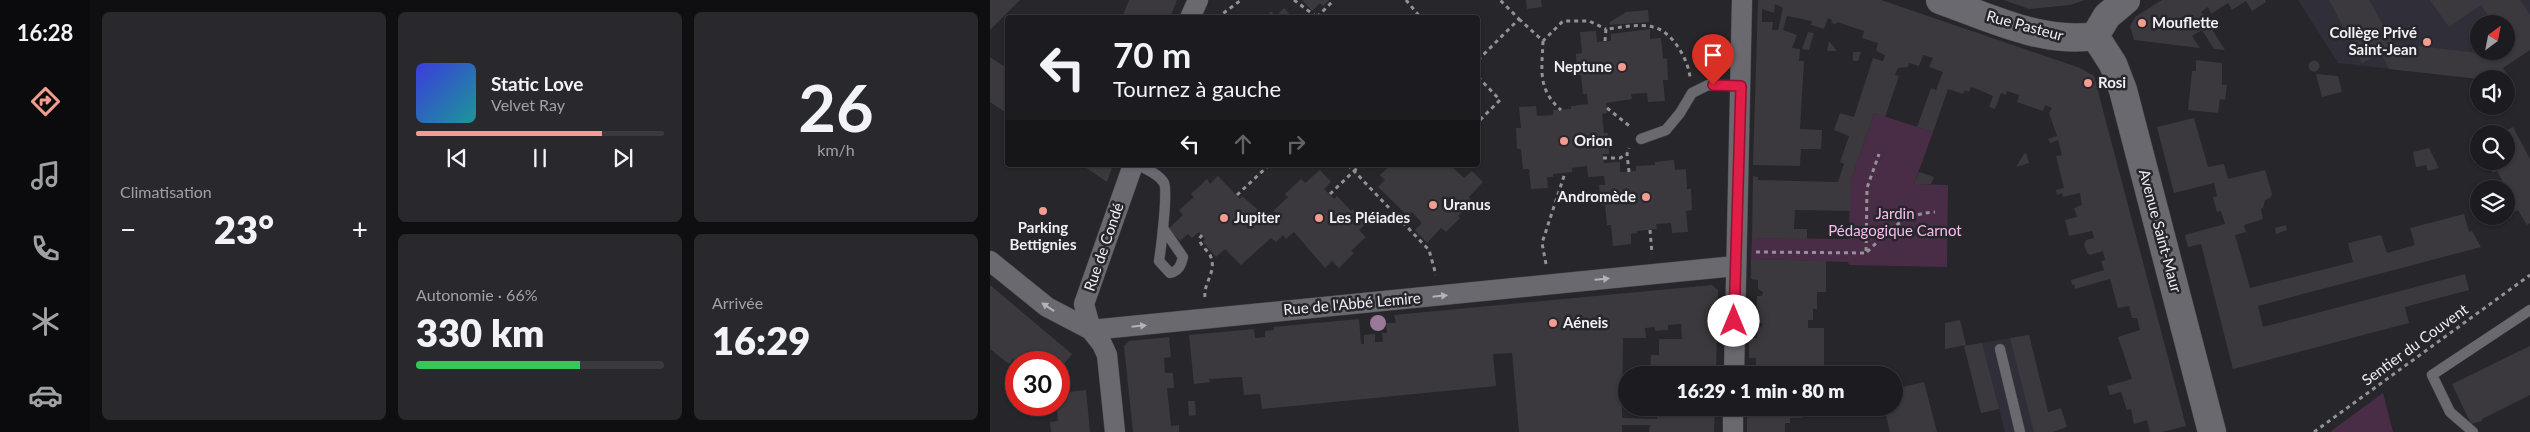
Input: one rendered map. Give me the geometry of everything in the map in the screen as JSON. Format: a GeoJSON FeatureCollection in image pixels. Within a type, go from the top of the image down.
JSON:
{"type":"FeatureCollection","features":[{"type":"Feature","properties":{"kind":"street"},"geometry":{"type":"LineString","coordinates":[[1191,15],[1198,0]]}},
{"type":"Feature","properties":{"kind":"street"},"geometry":{"type":"LineString","coordinates":[[1734,366],[1742,0]]}},
{"type":"Feature","properties":{"kind":"street","name":"Rue Pasteur"},"geometry":{"type":"LineString","coordinates":[[1940,0],[2049,36],[2076,39],[2095,36]]}},
{"type":"Feature","properties":{"kind":"street"},"geometry":{"type":"LineString","coordinates":[[2095,36],[2106,16],[2126,0]]}},
{"type":"Feature","properties":{"kind":"street","name":"Avenue Saint-Maur"},"geometry":{"type":"LineString","coordinates":[[2095,36],[2113,64],[2123,90],[2212,432]]}},
{"type":"Feature","properties":{"kind":"street","name":"Rue de Condé"},"geometry":{"type":"LineString","coordinates":[[1091,330],[1084,304],[1132,167]]}},
{"type":"Feature","properties":{"kind":"street","name":"Rue de l'Abbé Lemire"},"geometry":{"type":"LineString","coordinates":[[1091,330],[1549,284],[1735,259]]}},
{"type":"Feature","properties":{"kind":"street"},"geometry":{"type":"LineString","coordinates":[[990,261],[1047,307],[1091,330],[1102,344],[1107,355],[1115,432]]}},
{"type":"Feature","properties":{"kind":"street"},"geometry":{"type":"LineString","coordinates":[[1733,416],[1733,432]]}},
{"type":"Feature","properties":{"kind":"lane"},"geometry":{"type":"LineString","coordinates":[[1641,139],[1666,130],[1680,113],[1692,93],[1708,85],[1741,86]]}},
{"type":"Feature","properties":{"kind":"lane"},"geometry":{"type":"LineString","coordinates":[[1142,167],[1155,174],[1164,183],[1163,228]]}},
{"type":"Feature","properties":{"kind":"lane"},"geometry":{"type":"LineString","coordinates":[[2473,432],[2450,412],[2432,375],[2530,310]]}},
{"type":"Feature","properties":{"kind":"lane"},"geometry":{"type":"LineString","coordinates":[[2000,349],[2020,432]]}},
{"type":"Feature","properties":{"kind":"path"},"geometry":{"type":"LineString","coordinates":[[1221,15],[1241,0]]}},
{"type":"Feature","properties":{"kind":"path"},"geometry":{"type":"LineString","coordinates":[[1294,0],[1314,15]]}},
{"type":"Feature","properties":{"kind":"path"},"geometry":{"type":"LineString","coordinates":[[1319,15],[1334,0]]}},
{"type":"Feature","properties":{"kind":"path"},"geometry":{"type":"LineString","coordinates":[[1406,0],[1418,15]]}},
{"type":"Feature","properties":{"kind":"path"},"geometry":{"type":"LineString","coordinates":[[1500,0],[1543,41]]}},
{"type":"Feature","properties":{"kind":"path"},"geometry":{"type":"LineString","coordinates":[[1480,58],[1519,19]]}},
{"type":"Feature","properties":{"kind":"path"},"geometry":{"type":"LineString","coordinates":[[1561,110],[1551,101],[1540,76],[1543,41],[1563,21],[1589,21],[1606,29],[1653,27],[1663,32],[1679,49],[1689,69],[1692,93]]}},
{"type":"Feature","properties":{"kind":"path"},"geometry":{"type":"LineString","coordinates":[[1605,41],[1606,29]]}},
{"type":"Feature","properties":{"kind":"path"},"geometry":{"type":"LineString","coordinates":[[1480,79],[1500,100],[1480,120]]}},
{"type":"Feature","properties":{"kind":"path"},"geometry":{"type":"LineString","coordinates":[[1607,108],[1633,129],[1653,136]]}},
{"type":"Feature","properties":{"kind":"path"},"geometry":{"type":"LineString","coordinates":[[1603,158],[1620,158],[1627,154]]}},
{"type":"Feature","properties":{"kind":"path"},"geometry":{"type":"LineString","coordinates":[[1866,253],[1867,188],[1879,154]]}},
{"type":"Feature","properties":{"kind":"path"},"geometry":{"type":"LineString","coordinates":[[1237,195],[1267,167]]}},
{"type":"Feature","properties":{"kind":"path"},"geometry":{"type":"LineString","coordinates":[[1350,167],[1429,250],[1438,281],[1438,296]]}},
{"type":"Feature","properties":{"kind":"path"},"geometry":{"type":"LineString","coordinates":[[1330,194],[1359,167]]}},
{"type":"Feature","properties":{"kind":"path"},"geometry":{"type":"LineString","coordinates":[[1549,284],[1542,243],[1565,173]]}},
{"type":"Feature","properties":{"kind":"path"},"geometry":{"type":"LineString","coordinates":[[1735,259],[1866,253],[1891,228],[1909,216],[1935,212]]}},
{"type":"Feature","properties":{"kind":"path"},"geometry":{"type":"LineString","coordinates":[[1202,236],[1199,239],[1210,255],[1212,263],[1212,277],[1204,294],[1208,318]]}},
{"type":"Feature","properties":{"kind":"path","name":"Sentier du Couvent"},"geometry":{"type":"LineString","coordinates":[[2314,432],[2530,275]]}},
{"type":"Feature","properties":{"kind":"shaded area","name":"Collège Privé Saint-Jean"},"geometry":{"type":"Polygon","coordinates":[[[2298,0],[2530,0],[2530,50],[2515,60],[2503,68],[2504,70],[2470,70],[2470,78],[2338,63],[2298,0]]]}},
{"type":"Feature","properties":{"kind":"shaded area"},"geometry":{"type":"Polygon","coordinates":[[[2029,335],[2053,432],[2005,432],[1999,409],[1981,413],[1964,346],[2029,335]]]}},
{"type":"Feature","properties":{"kind":"green space","name":"Jardin Pédagogique Carnot"},"geometry":{"type":"Polygon","coordinates":[[[1874,113],[1933,132],[1914,184],[1948,185],[1947,267],[1849,265],[1848,262],[1751,259],[1752,238],[1849,239],[1850,183],[1874,113]]]}},
{"type":"Feature","properties":{"kind":"green space"},"geometry":{"type":"Polygon","coordinates":[[[2383,393],[2393,432],[2331,432],[2331,431],[2383,393]]]}},
{"type":"Feature","properties":{"kind":"building"},"geometry":{"type":"Polygon","coordinates":[[[990,0],[1020,0],[990,30],[990,0]]]}},
{"type":"Feature","properties":{"kind":"building"},"geometry":{"type":"Polygon","coordinates":[[[1129,0],[1177,0],[1171,15],[1123,15],[1129,0]]]}},
{"type":"Feature","properties":{"kind":"building"},"geometry":{"type":"Polygon","coordinates":[[[1302,0],[1329,0],[1323,6],[1320,3],[1312,11],[1302,0]]]}},
{"type":"Feature","properties":{"kind":"building"},"geometry":{"type":"Polygon","coordinates":[[[1526,0],[1541,0],[1542,7],[1527,9],[1526,0]]]}},
{"type":"Feature","properties":{"kind":"building"},"geometry":{"type":"Polygon","coordinates":[[[1758,0],[1881,0],[2080,68],[2094,76],[2186,426],[2162,432],[2150,432],[2147,420],[2134,424],[2131,409],[2127,410],[2121,392],[2110,395],[2107,386],[2132,379],[2118,337],[2140,330],[2137,318],[2132,318],[2129,306],[2118,308],[2110,279],[2075,289],[2074,284],[2072,285],[2071,280],[2104,270],[2101,261],[2105,260],[2103,251],[2090,255],[2087,253],[2084,244],[2086,240],[2094,238],[2092,231],[2069,236],[2065,220],[2077,217],[2074,208],[2082,205],[2080,193],[2063,197],[2062,193],[2057,195],[2056,190],[2064,188],[2056,156],[2062,155],[2058,140],[2050,143],[2048,139],[2057,136],[2049,113],[2052,108],[2045,105],[2043,111],[2017,102],[2019,95],[2007,91],[2006,95],[2001,93],[1995,109],[1989,107],[1993,96],[1982,91],[1971,87],[1969,92],[1965,90],[1963,94],[1948,89],[1933,132],[1917,127],[1931,88],[1936,90],[1943,72],[1929,67],[1933,58],[1923,55],[1919,66],[1909,63],[1908,67],[1898,68],[1895,75],[1899,76],[1885,117],[1874,113],[1850,183],[1850,211],[1795,210],[1794,229],[1807,229],[1807,239],[1752,238],[1753,176],[1758,177],[1758,180],[1838,182],[1844,164],[1840,162],[1849,136],[1834,130],[1840,113],[1854,117],[1873,58],[1883,61],[1885,55],[1876,51],[1878,43],[1862,38],[1864,31],[1837,22],[1836,24],[1831,23],[1832,20],[1828,18],[1824,29],[1811,25],[1812,21],[1787,16],[1783,30],[1797,35],[1792,48],[1800,49],[1799,61],[1804,61],[1800,129],[1822,130],[1821,149],[1801,149],[1800,166],[1753,165],[1758,0]],[[1775,4],[1774,13],[1762,9],[1762,22],[1773,22],[1772,30],[1778,30],[1783,8],[1775,4]]]}},
{"type":"Feature","properties":{"kind":"building"},"geometry":{"type":"Polygon","coordinates":[[[2004,0],[2085,0],[2070,5],[2029,9],[2004,0]]]}},
{"type":"Feature","properties":{"kind":"building"},"geometry":{"type":"Polygon","coordinates":[[[2162,0],[2265,0],[2266,2],[2252,11],[2246,1],[2232,10],[2228,3],[2211,14],[2208,7],[2201,12],[2225,50],[2214,49],[2202,30],[2192,36],[2200,48],[2134,40],[2130,26],[2135,17],[2162,0]]]}},
{"type":"Feature","properties":{"kind":"building"},"geometry":{"type":"Polygon","coordinates":[[[2329,0],[2369,0],[2393,43],[2470,52],[2470,60],[2515,60],[2503,68],[2504,70],[2470,70],[2470,78],[2389,69],[2381,53],[2362,63],[2329,0]]]}},
{"type":"Feature","properties":{"kind":"building"},"geometry":{"type":"Polygon","coordinates":[[[2430,0],[2520,0],[2530,15],[2530,50],[2515,60],[2515,15],[2488,15],[2481,5],[2449,27],[2430,0]]]}},
{"type":"Feature","properties":{"kind":"building"},"geometry":{"type":"Polygon","coordinates":[[[1284,8],[1290,15],[1277,15],[1284,8]]]}},
{"type":"Feature","properties":{"kind":"building"},"geometry":{"type":"Polygon","coordinates":[[[1648,10],[1649,22],[1610,25],[1610,22],[1626,12],[1648,10]]]}},
{"type":"Feature","properties":{"kind":"building"},"geometry":{"type":"Polygon","coordinates":[[[1650,29],[1650,39],[1661,38],[1663,59],[1667,58],[1668,80],[1663,80],[1665,101],[1648,102],[1647,93],[1631,94],[1632,99],[1606,103],[1607,113],[1602,114],[1604,133],[1608,133],[1609,154],[1603,154],[1604,163],[1620,162],[1620,172],[1636,171],[1636,166],[1655,165],[1655,162],[1674,160],[1675,170],[1686,169],[1687,189],[1691,189],[1692,210],[1686,211],[1688,232],[1672,233],[1671,223],[1656,224],[1657,229],[1637,231],[1637,233],[1631,234],[1631,244],[1613,246],[1611,225],[1607,225],[1605,205],[1601,205],[1599,185],[1605,185],[1604,176],[1588,177],[1587,166],[1572,168],[1572,172],[1553,174],[1553,177],[1547,177],[1548,188],[1531,189],[1529,169],[1523,169],[1521,149],[1517,149],[1516,128],[1521,128],[1519,107],[1536,106],[1537,116],[1553,115],[1553,110],[1571,109],[1571,106],[1588,104],[1587,94],[1583,94],[1581,75],[1577,75],[1576,54],[1582,53],[1580,32],[1596,31],[1597,42],[1611,41],[1611,34],[1650,29]]]}},
{"type":"Feature","properties":{"kind":"building"},"geometry":{"type":"Polygon","coordinates":[[[1808,32],[1814,33],[1809,50],[1802,49],[1808,32]]]}},
{"type":"Feature","properties":{"kind":"building"},"geometry":{"type":"Polygon","coordinates":[[[1829,41],[1837,51],[1827,51],[1829,41]]]}},
{"type":"Feature","properties":{"kind":"building"},"geometry":{"type":"Polygon","coordinates":[[[1853,52],[1861,52],[1858,61],[1853,61],[1853,52]]]}},
{"type":"Feature","properties":{"kind":"building"},"geometry":{"type":"Polygon","coordinates":[[[990,57],[1005,67],[1005,112],[990,102],[990,57]]]}},
{"type":"Feature","properties":{"kind":"building"},"geometry":{"type":"Polygon","coordinates":[[[2196,60],[2222,63],[2222,85],[2227,85],[2225,100],[2220,99],[2218,113],[2188,110],[2192,71],[2196,71],[2196,60]]]}},
{"type":"Feature","properties":{"kind":"building"},"geometry":{"type":"Polygon","coordinates":[[[2314,60],[2320,66],[2314,72],[2308,66],[2314,60]]]}},
{"type":"Feature","properties":{"kind":"building"},"geometry":{"type":"Polygon","coordinates":[[[2316,74],[2338,76],[2342,92],[2322,97],[2316,74]]]}},
{"type":"Feature","properties":{"kind":"building"},"geometry":{"type":"Polygon","coordinates":[[[2194,118],[2208,167],[2224,164],[2228,179],[2265,170],[2272,194],[2270,198],[2265,200],[2261,209],[2263,219],[2244,225],[2246,232],[2235,235],[2250,288],[2353,262],[2348,243],[2381,235],[2387,253],[2415,245],[2410,228],[2464,214],[2469,232],[2472,231],[2481,247],[2258,306],[2263,327],[2465,274],[2469,290],[2405,307],[2409,323],[2233,369],[2201,244],[2188,247],[2185,235],[2225,224],[2221,211],[2217,212],[2213,197],[2217,196],[2214,183],[2174,193],[2157,127],[2194,118]]]}},
{"type":"Feature","properties":{"kind":"building"},"geometry":{"type":"Polygon","coordinates":[[[2515,131],[2530,159],[2530,223],[2527,225],[2518,210],[2515,212],[2515,180],[2502,180],[2497,171],[2493,173],[2492,170],[2515,170],[2515,131]]]}},
{"type":"Feature","properties":{"kind":"building"},"geometry":{"type":"Polygon","coordinates":[[[2429,148],[2439,168],[2428,171],[2426,165],[2416,167],[2413,152],[2429,148]]]}},
{"type":"Feature","properties":{"kind":"building"},"geometry":{"type":"Polygon","coordinates":[[[2026,153],[2029,163],[2016,167],[2024,154],[2026,153]]]}},
{"type":"Feature","properties":{"kind":"building"},"geometry":{"type":"Polygon","coordinates":[[[1085,167],[1112,167],[1107,182],[1085,167]]]}},
{"type":"Feature","properties":{"kind":"building","name":"Uranus"},"geometry":{"type":"Polygon","coordinates":[[[1389,167],[1452,167],[1464,178],[1472,171],[1483,182],[1469,197],[1472,201],[1458,216],[1460,218],[1446,232],[1441,228],[1427,243],[1415,230],[1422,223],[1412,212],[1408,216],[1378,187],[1385,180],[1380,175],[1389,167]]]}},
{"type":"Feature","properties":{"kind":"building"},"geometry":{"type":"Polygon","coordinates":[[[1320,170],[1331,182],[1324,189],[1334,199],[1337,196],[1351,211],[1353,209],[1367,223],[1359,230],[1366,237],[1351,251],[1354,253],[1339,268],[1332,261],[1325,268],[1294,232],[1286,239],[1283,235],[1276,242],[1271,238],[1241,265],[1225,249],[1216,257],[1203,242],[1205,239],[1199,232],[1192,238],[1188,234],[1180,241],[1168,229],[1183,215],[1179,210],[1194,197],[1191,194],[1207,179],[1210,184],[1218,176],[1240,199],[1242,196],[1271,221],[1278,215],[1273,211],[1288,197],[1285,194],[1301,179],[1305,183],[1320,170]]]}},
{"type":"Feature","properties":{"kind":"building"},"geometry":{"type":"Polygon","coordinates":[[[1919,172],[1934,177],[1931,184],[1914,184],[1919,172]]]}},
{"type":"Feature","properties":{"kind":"building"},"geometry":{"type":"Polygon","coordinates":[[[2286,225],[2287,230],[2276,234],[2275,228],[2286,225]]]}},
{"type":"Feature","properties":{"kind":"building"},"geometry":{"type":"Polygon","coordinates":[[[1751,259],[1826,261],[1826,292],[1817,292],[1817,309],[1813,309],[1813,320],[1808,320],[1808,328],[1824,328],[1824,366],[1756,366],[1756,358],[1749,358],[1749,338],[1757,338],[1757,328],[1762,326],[1762,323],[1756,323],[1757,296],[1762,296],[1763,292],[1758,289],[1758,280],[1751,279],[1751,259]]]}},
{"type":"Feature","properties":{"kind":"building"},"geometry":{"type":"Polygon","coordinates":[[[990,285],[1068,351],[1005,351],[1005,361],[990,349],[990,285]]]}},
{"type":"Feature","properties":{"kind":"building"},"geometry":{"type":"Polygon","coordinates":[[[1712,285],[1718,290],[1716,366],[1650,366],[1651,355],[1659,355],[1659,339],[1682,339],[1681,324],[1668,325],[1668,330],[1655,331],[1655,327],[1645,328],[1646,338],[1623,338],[1623,366],[1618,366],[1618,416],[1622,416],[1622,418],[1657,419],[1657,416],[1715,416],[1714,432],[1649,432],[1650,425],[1622,425],[1622,432],[1519,432],[1512,353],[1493,354],[1496,386],[1262,409],[1260,394],[1244,395],[1242,377],[1209,379],[1210,382],[1194,384],[1189,335],[1254,329],[1255,338],[1265,337],[1265,331],[1274,330],[1273,327],[1359,319],[1361,344],[1364,344],[1364,335],[1375,334],[1375,342],[1383,342],[1382,333],[1387,333],[1386,323],[1396,323],[1394,315],[1712,285]]]}},
{"type":"Feature","properties":{"kind":"building"},"geometry":{"type":"Polygon","coordinates":[[[1960,320],[1966,345],[1945,349],[1945,323],[1960,320]]]}},
{"type":"Feature","properties":{"kind":"building"},"geometry":{"type":"Polygon","coordinates":[[[2029,335],[2048,412],[2061,408],[2067,427],[2053,432],[2034,432],[2010,338],[2029,335]]]}},
{"type":"Feature","properties":{"kind":"building"},"geometry":{"type":"Polygon","coordinates":[[[1169,337],[1171,357],[1164,358],[1165,373],[1173,373],[1174,388],[1167,388],[1171,426],[1179,425],[1179,432],[1133,432],[1124,346],[1129,341],[1169,337]]]}},
{"type":"Feature","properties":{"kind":"building"},"geometry":{"type":"Polygon","coordinates":[[[1982,343],[1999,409],[1981,413],[1964,346],[1982,343]]]}},
{"type":"Feature","properties":{"kind":"building"},"geometry":{"type":"Polygon","coordinates":[[[2530,346],[2530,395],[2482,419],[2482,421],[2471,424],[2452,384],[2530,346]]]}},
{"type":"Feature","properties":{"kind":"building"},"geometry":{"type":"Polygon","coordinates":[[[1924,382],[1937,432],[1890,432],[1886,416],[1903,416],[1903,387],[1924,382]]]}},
{"type":"Feature","properties":{"kind":"building"},"geometry":{"type":"Polygon","coordinates":[[[1086,390],[1090,432],[1051,432],[1050,422],[1058,421],[1058,416],[1070,416],[1070,392],[1086,390]]]}},
{"type":"Feature","properties":{"kind":"building"},"geometry":{"type":"Polygon","coordinates":[[[1188,401],[1195,401],[1196,415],[1189,416],[1188,401]]]}},
{"type":"Feature","properties":{"kind":"building"},"geometry":{"type":"Polygon","coordinates":[[[1747,416],[1802,416],[1802,418],[1790,418],[1790,423],[1785,423],[1785,432],[1747,432],[1747,416]]]}},
{"type":"Feature","properties":{"kind":"place","name":"Mouflette"},"geometry":{"type":"Point","coordinates":[2142,23]}},
{"type":"Feature","properties":{"kind":"place","name":"Collège Privé Saint-Jean"},"geometry":{"type":"Point","coordinates":[2427,42]}},
{"type":"Feature","properties":{"kind":"place","name":"Neptune"},"geometry":{"type":"Point","coordinates":[1622,67]}},
{"type":"Feature","properties":{"kind":"place","name":"Rosi"},"geometry":{"type":"Point","coordinates":[2088,83]}},
{"type":"Feature","properties":{"kind":"place","name":"Orion"},"geometry":{"type":"Point","coordinates":[1564,141]}},
{"type":"Feature","properties":{"kind":"place","name":"Andromède"},"geometry":{"type":"Point","coordinates":[1646,197]}},
{"type":"Feature","properties":{"kind":"place","name":"Uranus"},"geometry":{"type":"Point","coordinates":[1433,205]}},
{"type":"Feature","properties":{"kind":"place","name":"Parking Bettignies"},"geometry":{"type":"Point","coordinates":[1043,211]}},
{"type":"Feature","properties":{"kind":"place","name":"Jupiter"},"geometry":{"type":"Point","coordinates":[1224,218]}},
{"type":"Feature","properties":{"kind":"place","name":"Les Pléiades"},"geometry":{"type":"Point","coordinates":[1319,218]}},
{"type":"Feature","properties":{"kind":"place","name":"Aéneis"},"geometry":{"type":"Point","coordinates":[1553,323]}},
{"type":"Feature","properties":{"kind":"route"},"geometry":{"type":"LineString","coordinates":[[1713,85],[1741,86],[1734,321]]}}]}
